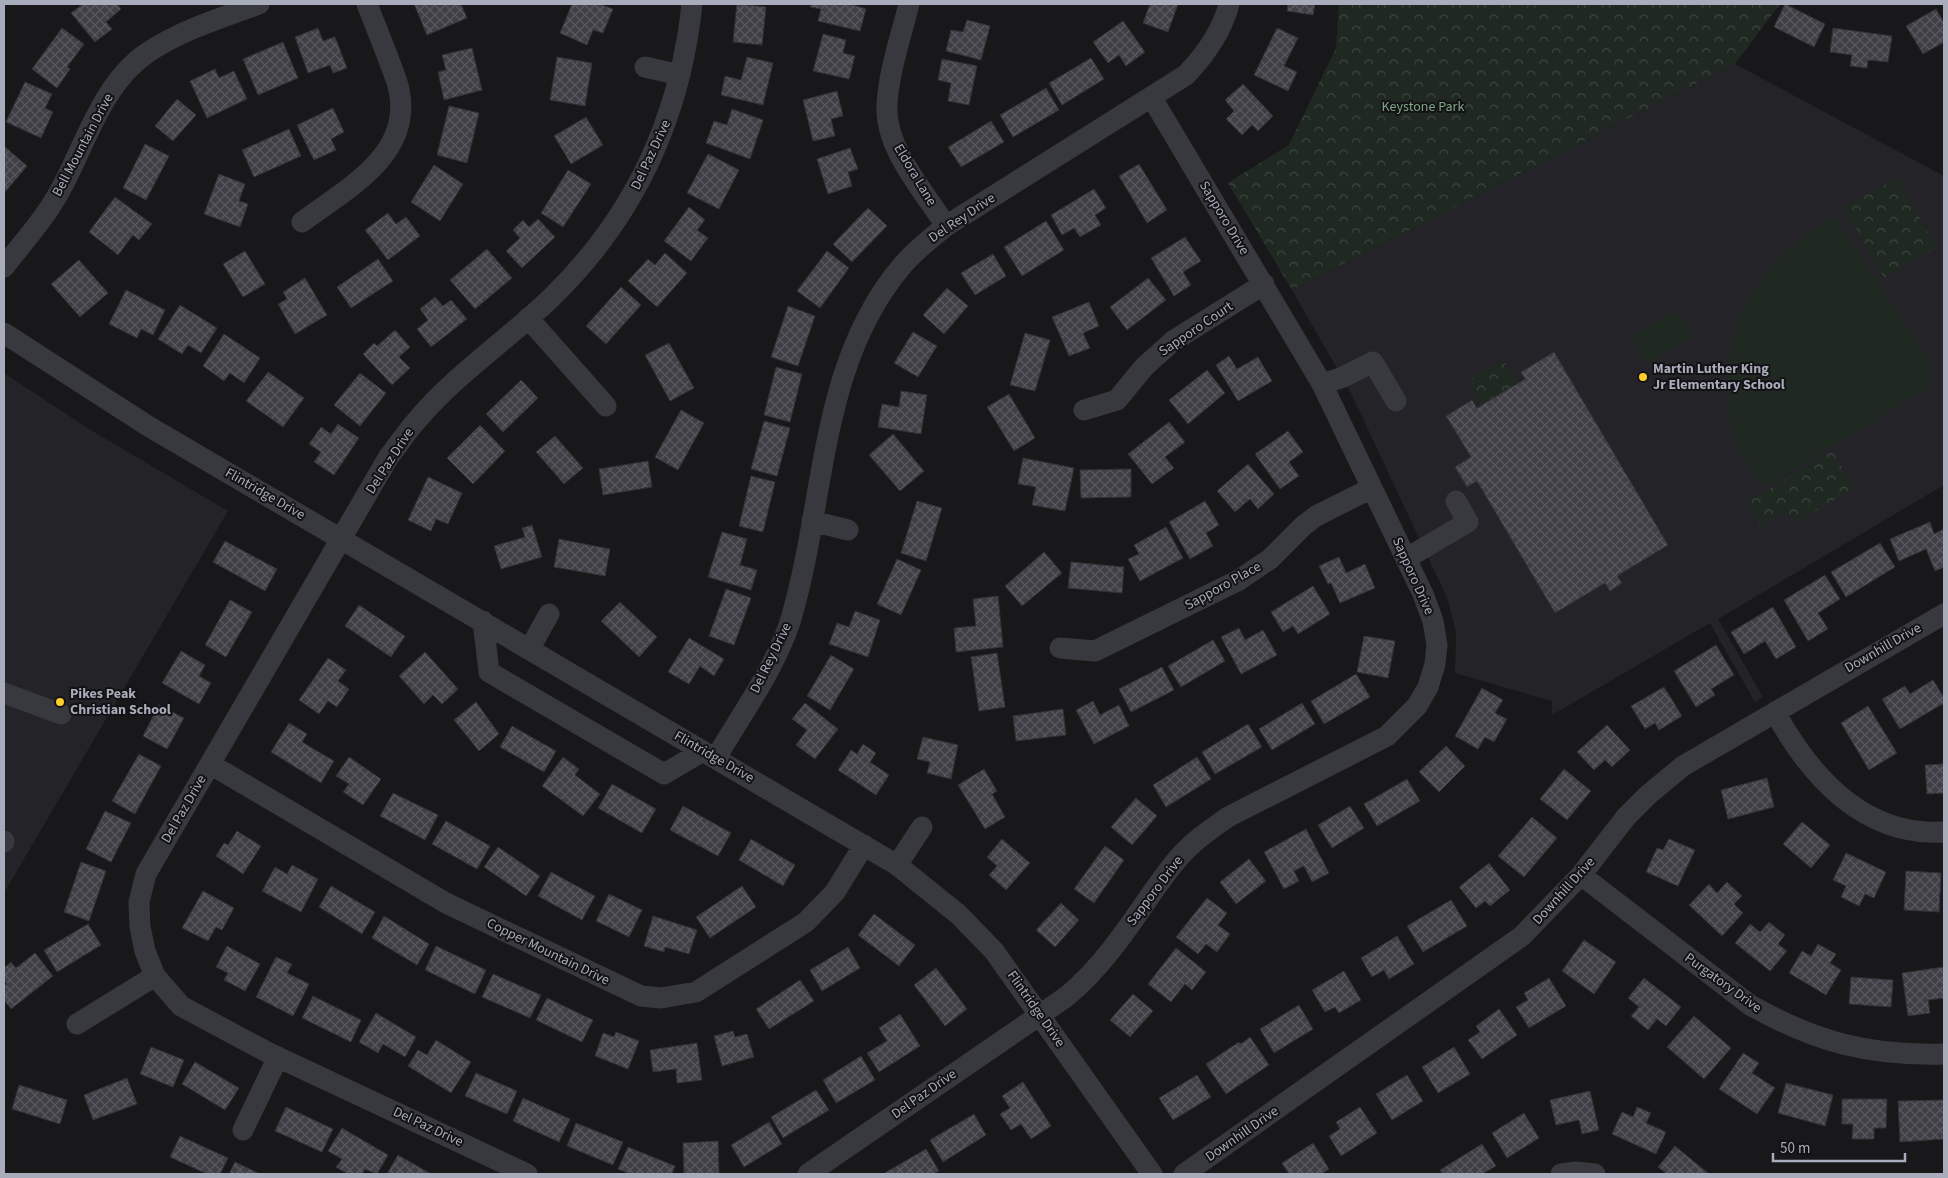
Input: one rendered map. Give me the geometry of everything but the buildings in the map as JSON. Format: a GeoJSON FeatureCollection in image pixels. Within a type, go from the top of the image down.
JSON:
{"type":"FeatureCollection","features":[{"type":"Feature","properties":{"kind":"street","name":"Bell Mountain Drive"},"geometry":{"type":"LineString","coordinates":[[4,267],[62,188],[96,117],[112,90],[129,70],[146,54],[162,43],[185,32],[259,4]]}},
{"type":"Feature","properties":{"kind":"street"},"geometry":{"type":"LineString","coordinates":[[302,222],[369,173],[387,151],[399,124],[401,106],[397,84],[367,4]]}},
{"type":"Feature","properties":{"kind":"street","name":"Del Paz Drive"},"geometry":{"type":"LineString","coordinates":[[527,1174],[278,1057],[181,1006],[155,976],[145,950],[140,926],[139,902],[146,874],[388,458],[418,418],[551,298],[594,251],[632,195],[662,136],[680,75],[692,4]]}},
{"type":"Feature","properties":{"kind":"street","name":"Eldora Lane"},"geometry":{"type":"LineString","coordinates":[[909,4],[886,106],[889,124],[902,158],[946,226]]}},
{"type":"Feature","properties":{"kind":"street","name":"Del Rey Drive"},"geometry":{"type":"LineString","coordinates":[[709,755],[767,672],[789,623],[846,365],[856,340],[878,299],[901,267],[920,247],[946,226],[1186,75],[1202,58],[1216,36],[1229,4]]}},
{"type":"Feature","properties":{"kind":"street"},"geometry":{"type":"LineString","coordinates":[[645,67],[680,75]]}},
{"type":"Feature","properties":{"kind":"street","name":"Sapporo Drive"},"geometry":{"type":"LineString","coordinates":[[1040,1014],[1066,997],[1097,968],[1170,869],[1188,848],[1206,832],[1228,817],[1387,736],[1417,706],[1428,687],[1435,664],[1437,645],[1433,621],[1406,558],[1322,384],[1152,98]]}},
{"type":"Feature","properties":{"kind":"street","name":"Sapporo Court"},"geometry":{"type":"LineString","coordinates":[[1084,410],[1117,400],[1144,367],[1173,341],[1264,284]]}},
{"type":"Feature","properties":{"kind":"street"},"geometry":{"type":"LineString","coordinates":[[528,318],[606,406]]}},
{"type":"Feature","properties":{"kind":"street","name":"Flintridge Drive"},"geometry":{"type":"LineString","coordinates":[[4,333],[148,426],[530,648],[897,865],[925,886],[978,933],[1004,964],[1152,1174]]}},
{"type":"Feature","properties":{"kind":"street"},"geometry":{"type":"LineString","coordinates":[[1322,384],[1341,378],[1373,362],[1396,401]]}},
{"type":"Feature","properties":{"kind":"street","name":"Sapporo Place"},"geometry":{"type":"LineString","coordinates":[[1060,648],[1095,651],[1239,580],[1270,559],[1303,526],[1316,516],[1372,488]]}},
{"type":"Feature","properties":{"kind":"street"},"geometry":{"type":"LineString","coordinates":[[1406,558],[1468,522],[1456,502]]}},
{"type":"Feature","properties":{"kind":"street"},"geometry":{"type":"LineString","coordinates":[[812,521],[848,530]]}},
{"type":"Feature","properties":{"kind":"street"},"geometry":{"type":"LineString","coordinates":[[530,648],[548,614]]}},
{"type":"Feature","properties":{"kind":"street","name":"Downhill Drive"},"geometry":{"type":"LineString","coordinates":[[1184,1174],[1503,950],[1535,923],[1581,875],[1626,817],[1683,766],[1944,614]]}},
{"type":"Feature","properties":{"kind":"street"},"geometry":{"type":"LineString","coordinates":[[483,621],[489,672],[664,774],[709,755]]}},
{"type":"Feature","properties":{"kind":"street"},"geometry":{"type":"LineString","coordinates":[[4,693],[61,714]]}},
{"type":"Feature","properties":{"kind":"street"},"geometry":{"type":"LineString","coordinates":[[1775,712],[1800,756],[1833,791],[1857,808],[1881,820],[1906,828],[1944,832]]}},
{"type":"Feature","properties":{"kind":"street","name":"Copper Mountain Drive"},"geometry":{"type":"LineString","coordinates":[[210,764],[446,903],[641,996],[660,998],[696,992],[806,922],[835,892],[864,845]]}},
{"type":"Feature","properties":{"kind":"street"},"geometry":{"type":"LineString","coordinates":[[897,865],[922,826]]}},
{"type":"Feature","properties":{"kind":"street","name":"Purgatory Drive"},"geometry":{"type":"LineString","coordinates":[[1581,875],[1750,1005],[1772,1018],[1826,1041],[1852,1047],[1884,1053],[1944,1054]]}},
{"type":"Feature","properties":{"kind":"street"},"geometry":{"type":"LineString","coordinates":[[77,1024],[155,976]]}},
{"type":"Feature","properties":{"kind":"street","name":"Del Paz Drive"},"geometry":{"type":"LineString","coordinates":[[808,1174],[1040,1014]]}},
{"type":"Feature","properties":{"kind":"street"},"geometry":{"type":"LineString","coordinates":[[243,1130],[278,1057]]}},
{"type":"Feature","properties":{"kind":"street"},"geometry":{"type":"LineString","coordinates":[[1561,1174],[1595,1174]]}},
{"type":"Feature","properties":{"kind":"shaded area","name":"Martin Luther King Jr Elementary School"},"geometry":{"type":"Polygon","coordinates":[[[1735,64],[1944,176],[1944,485],[1718,619],[1763,697],[1755,702],[1710,623],[1552,715],[1552,701],[1455,673],[1456,633],[1448,600],[1350,391],[1292,290],[1735,64]]]}},
{"type":"Feature","properties":{"kind":"shaded area","name":"Pikes Peak Christian School"},"geometry":{"type":"Polygon","coordinates":[[[4,373],[89,429],[228,511],[4,893],[4,373]]]}},
{"type":"Feature","properties":{"kind":"green space","name":"Keystone Park"},"geometry":{"type":"Polygon","coordinates":[[[1339,4],[1780,4],[1735,64],[1292,290],[1228,183],[1289,145],[1336,48],[1339,4]]]}},
{"type":"Feature","properties":{"kind":"green space"},"geometry":{"type":"Polygon","coordinates":[[[1547,4],[1576,4],[1555,17],[1547,4]]]}},
{"type":"Feature","properties":{"kind":"green space"},"geometry":{"type":"Polygon","coordinates":[[[1896,178],[1937,247],[1884,278],[1844,208],[1896,178]]]}},
{"type":"Feature","properties":{"kind":"green space"},"geometry":{"type":"Polygon","coordinates":[[[1835,216],[1932,366],[1927,388],[1766,487],[1742,455],[1731,425],[1727,389],[1730,353],[1746,305],[1759,284],[1792,247],[1835,216]]]}},
{"type":"Feature","properties":{"kind":"green space"},"geometry":{"type":"Polygon","coordinates":[[[1677,310],[1693,337],[1647,364],[1631,336],[1677,310]]]}},
{"type":"Feature","properties":{"kind":"green space"},"geometry":{"type":"Polygon","coordinates":[[[1503,360],[1518,384],[1482,405],[1467,381],[1503,360]]]}},
{"type":"Feature","properties":{"kind":"green space"},"geometry":{"type":"Polygon","coordinates":[[[1832,451],[1854,488],[1795,524],[1786,510],[1761,525],[1747,502],[1832,451]]]}},
{"type":"Feature","properties":{"kind":"place","name":"Martin Luther King Jr Elementary School"},"geometry":{"type":"Point","coordinates":[1643,377]}},
{"type":"Feature","properties":{"kind":"place","name":"Pikes Peak Christian School"},"geometry":{"type":"Point","coordinates":[60,702]}}]}
